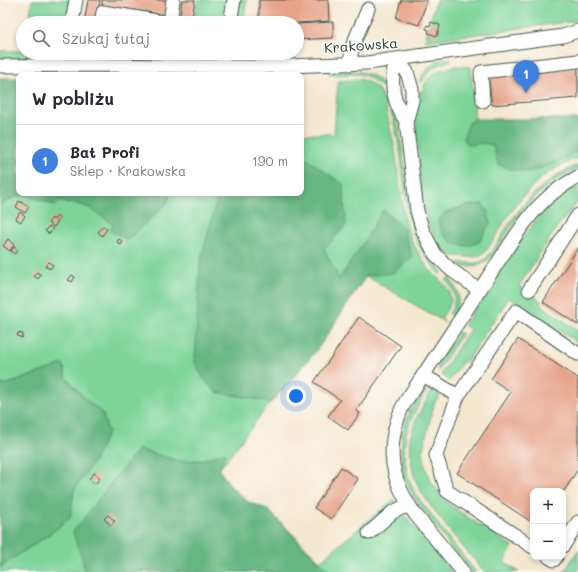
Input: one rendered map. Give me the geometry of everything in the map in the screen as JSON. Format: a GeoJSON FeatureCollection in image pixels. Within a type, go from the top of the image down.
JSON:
{"type":"FeatureCollection","features":[{"type":"Feature","properties":{"kind":"street"},"geometry":{"type":"LineString","coordinates":[[73,16],[76,0]]}},
{"type":"Feature","properties":{"kind":"street"},"geometry":{"type":"LineString","coordinates":[[171,16],[173,0]]}},
{"type":"Feature","properties":{"kind":"street"},"geometry":{"type":"LineString","coordinates":[[231,16],[234,0]]}},
{"type":"Feature","properties":{"kind":"street"},"geometry":{"type":"LineString","coordinates":[[350,64],[352,48],[368,9]]}},
{"type":"Feature","properties":{"kind":"street"},"geometry":{"type":"LineString","coordinates":[[102,16],[103,12],[127,16]]}},
{"type":"Feature","properties":{"kind":"street","name":"Krakowska"},"geometry":{"type":"LineString","coordinates":[[228,60],[263,67],[367,63],[563,36],[578,31]]}},
{"type":"Feature","properties":{"kind":"street"},"geometry":{"type":"LineString","coordinates":[[397,59],[393,73],[393,90],[401,114],[406,122]]}},
{"type":"Feature","properties":{"kind":"street"},"geometry":{"type":"LineString","coordinates":[[397,59],[407,72],[412,89],[412,101],[406,122],[417,211],[423,231],[435,254],[450,269],[479,290]]}},
{"type":"Feature","properties":{"kind":"street","name":"Krakowska"},"geometry":{"type":"LineString","coordinates":[[0,66],[55,60]]}},
{"type":"Feature","properties":{"kind":"street"},"geometry":{"type":"LineString","coordinates":[[483,102],[481,72],[578,61]]}},
{"type":"Feature","properties":{"kind":"street"},"geometry":{"type":"LineString","coordinates":[[463,572],[408,505],[399,488],[392,461],[392,449],[396,424],[402,409],[423,375],[529,216],[551,193],[578,177]]}},
{"type":"Feature","properties":{"kind":"street"},"geometry":{"type":"LineString","coordinates":[[529,290],[578,215]]}},
{"type":"Feature","properties":{"kind":"street"},"geometry":{"type":"LineString","coordinates":[[530,545],[447,491],[436,455],[458,396],[516,311],[578,354]]}},
{"type":"Feature","properties":{"kind":"street"},"geometry":{"type":"LineString","coordinates":[[423,375],[458,396]]}},
{"type":"Feature","properties":{"kind":"street"},"geometry":{"type":"LineString","coordinates":[[369,533],[394,512],[408,505]]}},
{"type":"Feature","properties":{"kind":"street"},"geometry":{"type":"LineString","coordinates":[[566,541],[578,522]]}},
{"type":"Feature","properties":{"kind":"green space"},"geometry":{"type":"Polygon","coordinates":[[[32,0],[70,0],[67,16],[30,16],[32,0]]]}},
{"type":"Feature","properties":{"kind":"green space"},"geometry":{"type":"Polygon","coordinates":[[[197,0],[229,0],[226,16],[194,16],[197,0]]]}},
{"type":"Feature","properties":{"kind":"green space"},"geometry":{"type":"Polygon","coordinates":[[[240,0],[247,0],[244,16],[237,16],[240,0]]]}},
{"type":"Feature","properties":{"kind":"green space"},"geometry":{"type":"Polygon","coordinates":[[[436,0],[578,0],[578,19],[574,21],[425,41],[436,0]]]}},
{"type":"Feature","properties":{"kind":"green space"},"geometry":{"type":"Polygon","coordinates":[[[0,51],[16,51],[16,59],[0,59],[0,51]]]}},
{"type":"Feature","properties":{"kind":"green space"},"geometry":{"type":"Polygon","coordinates":[[[450,58],[450,61],[433,68],[422,82],[419,81],[430,66],[440,60],[450,58]]]}},
{"type":"Feature","properties":{"kind":"green space"},"geometry":{"type":"Polygon","coordinates":[[[456,66],[471,67],[475,119],[469,123],[484,143],[573,153],[578,151],[578,158],[548,173],[529,189],[504,222],[491,244],[481,255],[471,257],[453,256],[451,258],[439,245],[430,228],[425,212],[421,192],[414,91],[422,92],[427,80],[434,73],[456,66]]]}},
{"type":"Feature","properties":{"kind":"green space"},"geometry":{"type":"Polygon","coordinates":[[[351,71],[369,74],[384,85],[382,87],[370,78],[360,74],[329,75],[329,72],[351,71]]]}},
{"type":"Feature","properties":{"kind":"green space"},"geometry":{"type":"Polygon","coordinates":[[[0,78],[16,78],[17,196],[0,205],[0,78]]]}},
{"type":"Feature","properties":{"kind":"green space"},"geometry":{"type":"Polygon","coordinates":[[[360,79],[370,83],[378,89],[384,100],[395,150],[405,221],[412,242],[428,268],[449,291],[451,301],[441,319],[448,324],[366,276],[219,470],[232,488],[248,502],[267,509],[320,561],[394,499],[406,517],[453,572],[0,572],[0,568],[10,560],[44,538],[70,518],[74,490],[94,461],[103,414],[84,398],[66,377],[63,364],[5,385],[0,385],[0,205],[17,196],[30,196],[55,205],[59,200],[69,204],[71,202],[88,207],[113,224],[166,204],[170,196],[304,196],[304,134],[334,134],[338,81],[360,79]]]}},
{"type":"Feature","properties":{"kind":"green space"},"geometry":{"type":"Polygon","coordinates":[[[389,92],[398,126],[410,206],[415,226],[419,239],[424,248],[432,261],[442,272],[440,274],[428,260],[413,232],[406,202],[399,146],[386,94],[389,92]]]}},
{"type":"Feature","properties":{"kind":"green space"},"geometry":{"type":"Polygon","coordinates":[[[475,119],[578,119],[578,151],[559,162],[529,172],[509,169],[498,164],[493,145],[484,143],[469,145],[463,138],[469,123],[475,119]]]}},
{"type":"Feature","properties":{"kind":"green space"},"geometry":{"type":"Polygon","coordinates":[[[304,157],[343,184],[346,225],[324,249],[339,279],[383,210],[403,228],[412,257],[393,273],[366,276],[317,350],[272,402],[216,392],[203,378],[195,363],[200,263],[218,196],[304,196],[304,157]]]}},
{"type":"Feature","properties":{"kind":"green space"},"geometry":{"type":"Polygon","coordinates":[[[578,165],[578,169],[550,184],[528,204],[489,259],[473,267],[458,265],[460,262],[482,262],[494,249],[514,217],[529,199],[556,176],[578,165]]]}},
{"type":"Feature","properties":{"kind":"green space"},"geometry":{"type":"Polygon","coordinates":[[[578,186],[578,202],[557,227],[519,286],[541,301],[540,304],[578,330],[578,343],[509,298],[466,362],[463,361],[449,381],[441,374],[470,329],[464,325],[504,264],[538,217],[563,194],[578,186]]]}},
{"type":"Feature","properties":{"kind":"green space"},"geometry":{"type":"Polygon","coordinates":[[[30,196],[170,196],[166,204],[127,240],[110,230],[113,224],[88,207],[72,202],[69,204],[59,200],[55,205],[30,196]]]}},
{"type":"Feature","properties":{"kind":"green space"},"geometry":{"type":"Polygon","coordinates":[[[482,204],[488,212],[490,223],[479,242],[468,246],[453,244],[443,234],[438,221],[446,212],[465,206],[482,204]]]}},
{"type":"Feature","properties":{"kind":"green space"},"geometry":{"type":"Polygon","coordinates":[[[449,277],[458,296],[457,306],[452,317],[449,314],[452,310],[454,297],[452,288],[446,280],[449,277]]]}},
{"type":"Feature","properties":{"kind":"green space"},"geometry":{"type":"Polygon","coordinates":[[[459,332],[462,334],[438,371],[439,361],[459,332]]]}},
{"type":"Feature","properties":{"kind":"green space"},"geometry":{"type":"Polygon","coordinates":[[[63,364],[66,377],[84,398],[103,414],[108,433],[94,461],[74,490],[70,518],[0,568],[0,385],[5,385],[63,364]]]}},
{"type":"Feature","properties":{"kind":"green space"},"geometry":{"type":"Polygon","coordinates":[[[427,390],[413,414],[406,434],[404,452],[408,475],[418,497],[476,572],[472,572],[449,545],[415,499],[405,481],[401,452],[402,432],[409,413],[420,394],[427,390]]]}},
{"type":"Feature","properties":{"kind":"green space"},"geometry":{"type":"Polygon","coordinates":[[[432,390],[441,394],[434,404],[423,449],[425,466],[430,480],[451,506],[513,547],[504,562],[519,572],[484,572],[448,529],[423,495],[414,477],[409,449],[410,438],[415,421],[432,390]]]}},
{"type":"Feature","properties":{"kind":"green space"},"geometry":{"type":"Polygon","coordinates":[[[138,449],[179,461],[201,460],[226,452],[219,470],[232,488],[248,502],[267,509],[305,549],[331,572],[85,572],[73,532],[138,449]]]}},
{"type":"Feature","properties":{"kind":"green space"},"geometry":{"type":"Polygon","coordinates":[[[578,550],[578,572],[564,572],[578,550]]]}},
{"type":"Feature","properties":{"kind":"building"},"geometry":{"type":"Polygon","coordinates":[[[88,0],[100,0],[97,16],[85,16],[88,0]]]}},
{"type":"Feature","properties":{"kind":"building"},"geometry":{"type":"Polygon","coordinates":[[[102,0],[169,0],[166,15],[102,5],[102,0]]]}},
{"type":"Feature","properties":{"kind":"building"},"geometry":{"type":"Polygon","coordinates":[[[182,0],[195,0],[192,16],[180,16],[182,0]]]}},
{"type":"Feature","properties":{"kind":"building"},"geometry":{"type":"Polygon","coordinates":[[[259,0],[328,0],[329,21],[304,23],[304,16],[259,16],[259,0]]]}},
{"type":"Feature","properties":{"kind":"building"},"geometry":{"type":"Polygon","coordinates":[[[401,0],[427,0],[419,25],[396,18],[401,0]]]}},
{"type":"Feature","properties":{"kind":"building"},"geometry":{"type":"Polygon","coordinates":[[[333,22],[333,38],[304,40],[304,24],[333,22]]]}},
{"type":"Feature","properties":{"kind":"building"},"geometry":{"type":"Polygon","coordinates":[[[431,22],[440,25],[437,36],[428,33],[429,30],[426,29],[427,25],[430,26],[431,22]]]}},
{"type":"Feature","properties":{"kind":"building"},"geometry":{"type":"Polygon","coordinates":[[[578,67],[578,98],[492,105],[488,74],[578,67]]]}},
{"type":"Feature","properties":{"kind":"building"},"geometry":{"type":"Polygon","coordinates":[[[19,201],[29,207],[25,213],[16,207],[19,201]]]}},
{"type":"Feature","properties":{"kind":"building"},"geometry":{"type":"Polygon","coordinates":[[[20,212],[25,216],[21,222],[16,219],[20,212]]]}},
{"type":"Feature","properties":{"kind":"building"},"geometry":{"type":"Polygon","coordinates":[[[57,216],[60,218],[54,227],[48,223],[52,218],[54,220],[57,216]]]}},
{"type":"Feature","properties":{"kind":"building"},"geometry":{"type":"Polygon","coordinates":[[[49,226],[53,229],[49,234],[45,231],[49,226]]]}},
{"type":"Feature","properties":{"kind":"building"},"geometry":{"type":"Polygon","coordinates":[[[103,226],[107,229],[102,236],[98,232],[103,226]]]}},
{"type":"Feature","properties":{"kind":"building"},"geometry":{"type":"Polygon","coordinates":[[[8,239],[14,245],[10,251],[3,246],[8,239]]]}},
{"type":"Feature","properties":{"kind":"building"},"geometry":{"type":"Polygon","coordinates":[[[119,239],[123,242],[121,245],[117,242],[119,239]]]}},
{"type":"Feature","properties":{"kind":"building"},"geometry":{"type":"Polygon","coordinates":[[[14,247],[18,250],[15,254],[11,251],[14,247]]]}},
{"type":"Feature","properties":{"kind":"building"},"geometry":{"type":"Polygon","coordinates":[[[578,248],[578,325],[543,302],[578,248]]]}},
{"type":"Feature","properties":{"kind":"building"},"geometry":{"type":"Polygon","coordinates":[[[49,262],[53,265],[50,269],[45,266],[49,262]]]}},
{"type":"Feature","properties":{"kind":"building"},"geometry":{"type":"Polygon","coordinates":[[[37,272],[41,275],[38,279],[34,276],[37,272]]]}},
{"type":"Feature","properties":{"kind":"building"},"geometry":{"type":"Polygon","coordinates":[[[72,275],[75,277],[72,282],[68,280],[72,275]]]}},
{"type":"Feature","properties":{"kind":"building"},"geometry":{"type":"Polygon","coordinates":[[[359,317],[401,346],[356,411],[360,413],[348,430],[328,416],[340,400],[314,382],[359,317]]]}},
{"type":"Feature","properties":{"kind":"building"},"geometry":{"type":"Polygon","coordinates":[[[18,333],[23,334],[22,338],[17,336],[18,333]]]}},
{"type":"Feature","properties":{"kind":"building"},"geometry":{"type":"Polygon","coordinates":[[[518,339],[578,378],[578,469],[566,488],[530,488],[530,521],[457,473],[511,392],[491,379],[518,339]]]}},
{"type":"Feature","properties":{"kind":"building"},"geometry":{"type":"Polygon","coordinates":[[[341,467],[358,479],[331,519],[314,508],[341,467]]]}},
{"type":"Feature","properties":{"kind":"building"},"geometry":{"type":"Polygon","coordinates":[[[94,473],[100,478],[95,484],[89,479],[94,473]]]}},
{"type":"Feature","properties":{"kind":"building"},"geometry":{"type":"Polygon","coordinates":[[[108,515],[115,521],[111,525],[104,519],[108,515]]]}},
{"type":"Feature","properties":{"kind":"place","name":"Bat Profi"},"geometry":{"type":"Point","coordinates":[526,93]}}]}
